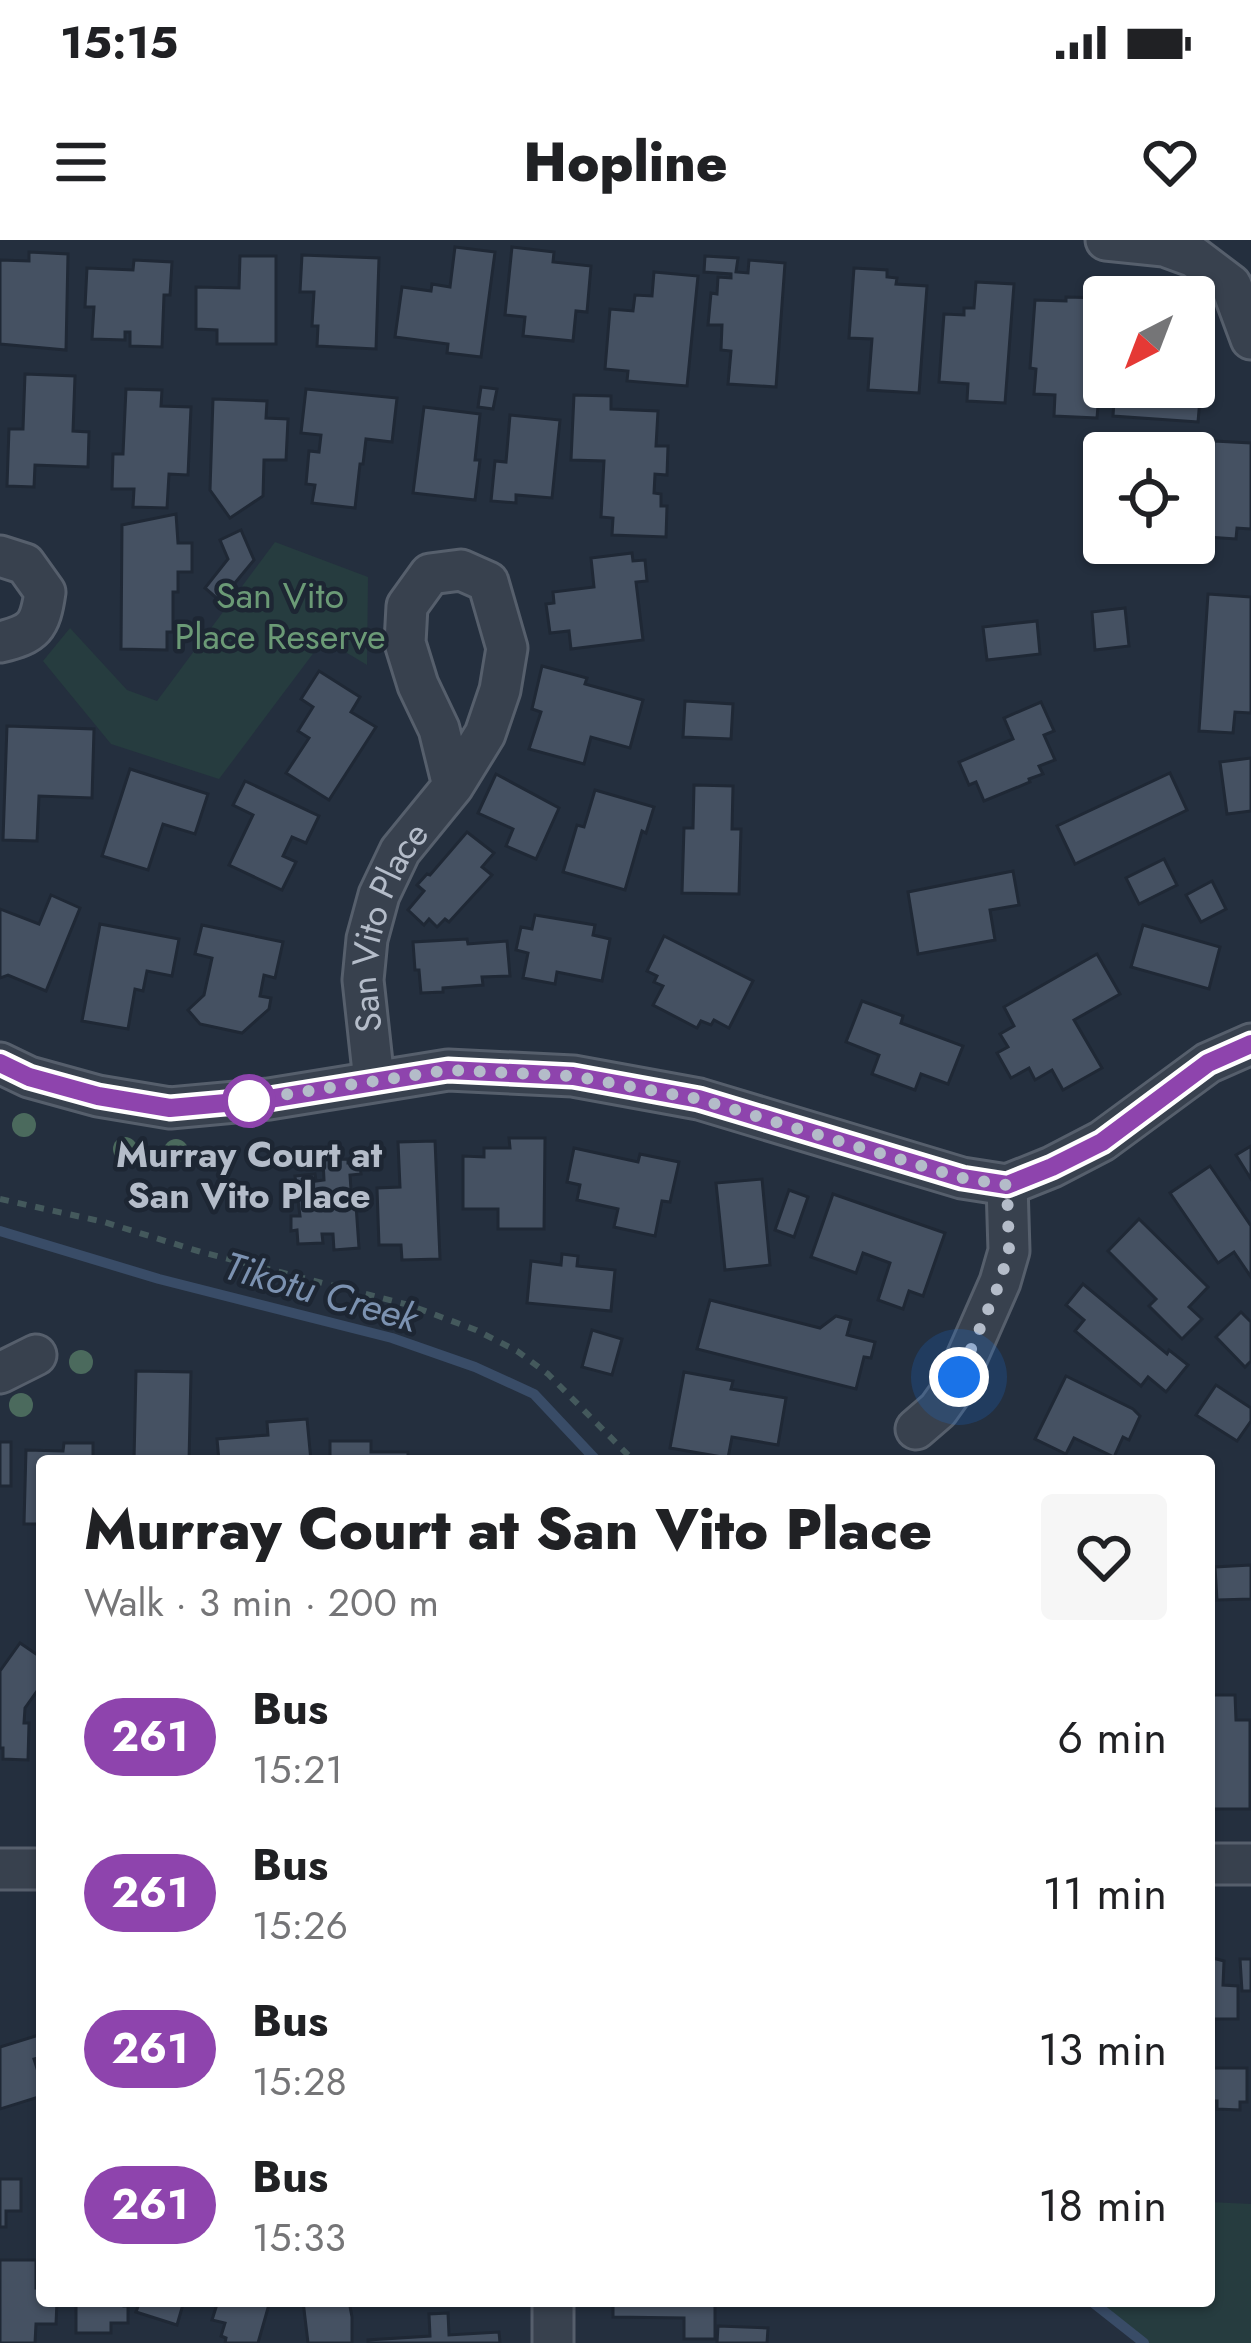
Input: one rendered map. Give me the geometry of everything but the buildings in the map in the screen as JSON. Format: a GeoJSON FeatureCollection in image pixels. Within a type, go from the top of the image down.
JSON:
{"type":"FeatureCollection","features":[{"type":"Feature","properties":{"kind":"street"},"geometry":{"type":"LineString","coordinates":[[1106,240],[1164,246],[1194,257],[1231,285],[1251,339]]}},
{"type":"Feature","properties":{"kind":"street"},"geometry":{"type":"LineString","coordinates":[[0,556],[26,564],[45,592],[41,618],[26,636],[0,642]]}},
{"type":"Feature","properties":{"kind":"street","name":"San Vito Place"},"geometry":{"type":"LineString","coordinates":[[374,1081],[362,980],[379,895],[400,851],[452,786],[484,734],[500,690],[507,648],[488,582],[461,570],[430,574],[407,606],[405,643],[418,685],[440,729],[452,786]]}},
{"type":"Feature","properties":{"kind":"street"},"geometry":{"type":"LineString","coordinates":[[0,1063],[29,1077],[98,1096],[170,1108],[269,1099],[448,1070],[573,1076],[699,1099],[962,1178],[1007,1185],[1102,1142],[1208,1063],[1251,1044]]}},
{"type":"Feature","properties":{"kind":"street"},"geometry":{"type":"LineString","coordinates":[[916,1429],[953,1389],[1000,1282],[1009,1250],[1007,1185]]}},
{"type":"Feature","properties":{"kind":"street"},"geometry":{"type":"LineString","coordinates":[[0,1373],[36,1355]]}},
{"type":"Feature","properties":{"kind":"street"},"geometry":{"type":"LineString","coordinates":[[1215,1864],[1251,1864]]}},
{"type":"Feature","properties":{"kind":"street"},"geometry":{"type":"LineString","coordinates":[[0,1869],[36,1869]]}},
{"type":"Feature","properties":{"kind":"street"},"geometry":{"type":"LineString","coordinates":[[553,2343],[554,2307]]}},
{"type":"Feature","properties":{"kind":"path"},"geometry":{"type":"LineString","coordinates":[[0,1199],[104,1222],[409,1305],[476,1330],[548,1374],[628,1455]]}},
{"type":"Feature","properties":{"kind":"green space","name":"San Vito Place Reserve"},"geometry":{"type":"Polygon","coordinates":[[[275,542],[368,577],[367,665],[324,639],[219,779],[111,744],[43,661],[70,628],[127,690],[157,701],[275,542]]]}},
{"type":"Feature","properties":{"kind":"green space"},"geometry":{"type":"Polygon","coordinates":[[[1215,2202],[1251,2204],[1251,2343],[1149,2343],[1102,2307],[1215,2307],[1215,2202]]]}},
{"type":"Feature","properties":{"kind":"waterway","name":"Tikotu Creek"},"geometry":{"type":"LineString","coordinates":[[0,1231],[159,1279],[392,1338],[475,1367],[534,1394],[591,1455]]}},
{"type":"Feature","properties":{"kind":"waterway","name":"Tikotu Creek"},"geometry":{"type":"LineString","coordinates":[[1099,2307],[1144,2343]]}},
{"type":"Feature","properties":{"kind":"bus line","name":"261"},"geometry":{"type":"LineString","coordinates":[[0,1063],[29,1077],[98,1096],[170,1108],[269,1099],[448,1070],[573,1076],[699,1099],[962,1178],[1007,1185],[1102,1142],[1208,1063],[1251,1044]]}},
{"type":"Feature","properties":{"kind":"place","name":"Murray Court at San Vito Place"},"geometry":{"type":"Point","coordinates":[249,1101]}},
{"type":"Feature","properties":{"kind":"route"},"geometry":{"type":"LineString","coordinates":[[249,1101],[236,1102],[448,1070],[573,1076],[699,1099],[962,1178],[1007,1185],[1009,1250],[959,1377]]}}]}
